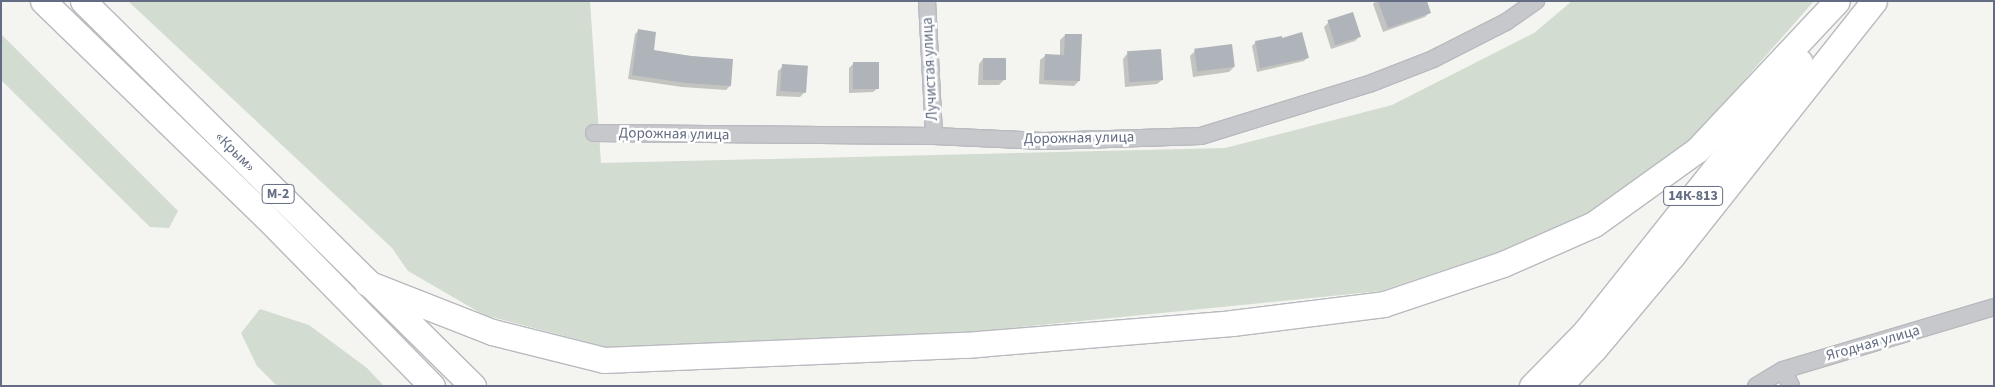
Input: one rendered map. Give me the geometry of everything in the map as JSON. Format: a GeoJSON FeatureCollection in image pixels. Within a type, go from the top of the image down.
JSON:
{"type":"FeatureCollection","features":[{"type":"Feature","properties":{"kind":"main road","name":"«Крым»"},"geometry":{"type":"LineString","coordinates":[[43,1],[265,216],[426,382]]}},
{"type":"Feature","properties":{"kind":"main road","name":"«Крым»"},"geometry":{"type":"LineString","coordinates":[[84,1],[473,386]]}},
{"type":"Feature","properties":{"kind":"main road"},"geometry":{"type":"LineString","coordinates":[[367,283],[492,332],[604,360],[966,345],[1232,323],[1384,304],[1503,264],[1594,224],[1697,150],[1837,1]]}},
{"type":"Feature","properties":{"kind":"main road","name":"14К-813"},"geometry":{"type":"LineString","coordinates":[[1532,386],[1585,332],[1848,1]]}},
{"type":"Feature","properties":{"kind":"main road","name":"14К-813"},"geometry":{"type":"LineString","coordinates":[[1559,386],[1594,349],[1672,256],[1874,1]]}},
{"type":"Feature","properties":{"kind":"main road"},"geometry":{"type":"LineString","coordinates":[[1568,386],[1594,349]]}},
{"type":"Feature","properties":{"kind":"street","name":"Лучистая улица"},"geometry":{"type":"LineString","coordinates":[[927,1],[934,136]]}},
{"type":"Feature","properties":{"kind":"street","name":"Дорожная улица"},"geometry":{"type":"LineString","coordinates":[[594,133],[934,136],[1044,141],[1201,136],[1368,84],[1433,59],[1506,22],[1536,1]]}},
{"type":"Feature","properties":{"kind":"street","name":"Ягодная улица"},"geometry":{"type":"LineString","coordinates":[[1756,386],[1783,370],[1994,307]]}},
{"type":"Feature","properties":{"kind":"street"},"geometry":{"type":"LineString","coordinates":[[1783,370],[1791,386]]}},
{"type":"Feature","properties":{"kind":"shaded area"},"geometry":{"type":"Polygon","coordinates":[[[128,1],[590,1],[601,163],[1225,148],[1392,105],[1534,33],[1572,1],[1814,1],[1689,143],[1586,214],[1498,252],[1381,291],[972,332],[610,348],[484,315],[408,271],[392,248],[128,1]]]}},
{"type":"Feature","properties":{"kind":"shaded area"},"geometry":{"type":"Polygon","coordinates":[[[1,34],[178,211],[169,228],[150,227],[1,80],[1,34]]]}},
{"type":"Feature","properties":{"kind":"shaded area"},"geometry":{"type":"Polygon","coordinates":[[[260,309],[309,325],[367,368],[384,386],[277,386],[257,366],[241,333],[260,309]]]}},
{"type":"Feature","properties":{"kind":"building"},"geometry":{"type":"Polygon","coordinates":[[[1378,1],[1427,1],[1431,13],[1388,28],[1378,1]]]}},
{"type":"Feature","properties":{"kind":"building"},"geometry":{"type":"Polygon","coordinates":[[[1353,12],[1361,37],[1335,45],[1327,20],[1353,12]]]}},
{"type":"Feature","properties":{"kind":"building"},"geometry":{"type":"Polygon","coordinates":[[[638,29],[656,32],[654,50],[690,56],[733,59],[731,86],[686,83],[632,75],[638,29]]]}},
{"type":"Feature","properties":{"kind":"building"},"geometry":{"type":"Polygon","coordinates":[[[1302,32],[1309,58],[1260,68],[1255,41],[1282,36],[1282,38],[1302,32]]]}},
{"type":"Feature","properties":{"kind":"building"},"geometry":{"type":"Polygon","coordinates":[[[1065,34],[1082,34],[1080,81],[1044,80],[1045,54],[1064,55],[1065,34]]]}},
{"type":"Feature","properties":{"kind":"building"},"geometry":{"type":"Polygon","coordinates":[[[1232,44],[1235,67],[1197,71],[1194,49],[1232,44]]]}},
{"type":"Feature","properties":{"kind":"building"},"geometry":{"type":"Polygon","coordinates":[[[1161,49],[1163,80],[1129,82],[1127,51],[1161,49]]]}},
{"type":"Feature","properties":{"kind":"building"},"geometry":{"type":"Polygon","coordinates":[[[983,58],[1006,58],[1006,80],[983,80],[983,58]]]}},
{"type":"Feature","properties":{"kind":"building"},"geometry":{"type":"Polygon","coordinates":[[[853,62],[879,62],[879,89],[853,89],[853,62]]]}},
{"type":"Feature","properties":{"kind":"building"},"geometry":{"type":"Polygon","coordinates":[[[782,64],[808,66],[806,93],[780,91],[782,64]]]}}]}
